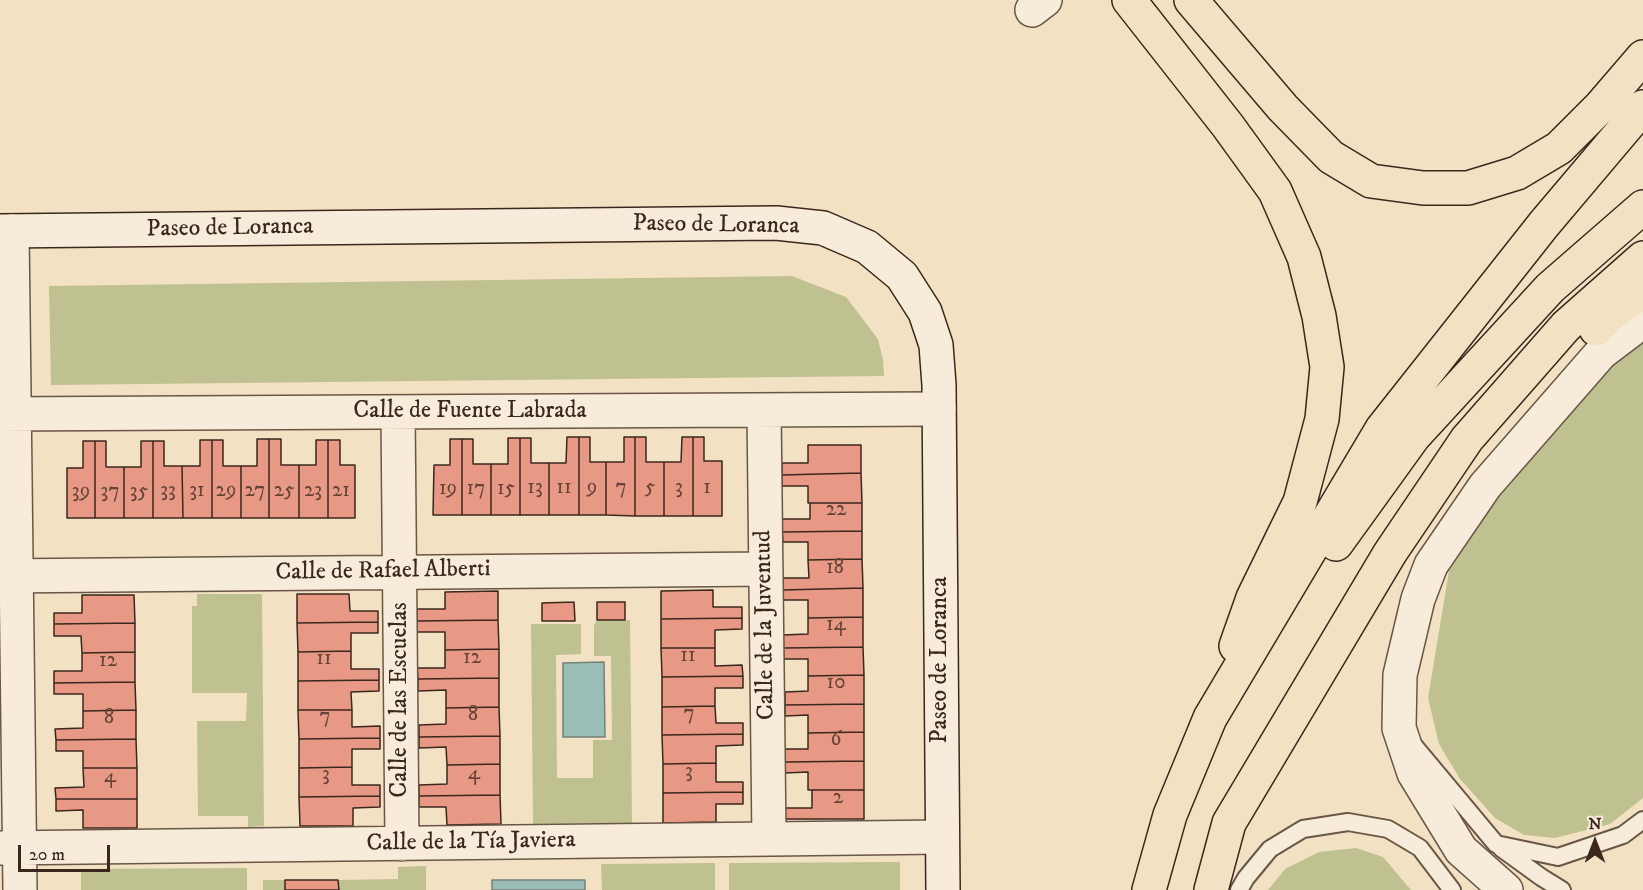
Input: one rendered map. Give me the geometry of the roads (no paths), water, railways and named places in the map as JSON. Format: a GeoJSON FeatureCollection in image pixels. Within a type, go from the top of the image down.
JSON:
{"type":"FeatureCollection","features":[{"type":"Feature","properties":{"kind":"highway"},"geometry":{"type":"LineString","coordinates":[[1129,0],[1228,126],[1275,191],[1304,257],[1319,316],[1327,367],[1322,419],[1300,502],[1253,598],[1210,718],[1170,815],[1149,890]]}},
{"type":"Feature","properties":{"kind":"highway"},"geometry":{"type":"LineString","coordinates":[[1191,0],[1276,100],[1331,157],[1371,181],[1423,188],[1468,188],[1517,174],[1559,148],[1643,57]]}},
{"type":"Feature","properties":{"kind":"highway"},"geometry":{"type":"LineString","coordinates":[[1210,718],[1382,429],[1544,224],[1643,107]]}},
{"type":"Feature","properties":{"kind":"highway"},"geometry":{"type":"LineString","coordinates":[[1170,815],[1319,568],[1414,436],[1550,288],[1643,207]]}},
{"type":"Feature","properties":{"kind":"highway"},"geometry":{"type":"LineString","coordinates":[[1211,890],[1229,823],[1390,553],[1467,439],[1566,326],[1643,258]]}},
{"type":"Feature","properties":{"kind":"highway"},"geometry":{"type":"LineString","coordinates":[[1390,553],[1531,393],[1612,313],[1643,291]]}},
{"type":"Feature","properties":{"kind":"street","name":"Paseo de Loranca"},"geometry":{"type":"LineString","coordinates":[[6,231],[776,223],[823,228],[867,247],[902,276],[925,312],[936,345],[939,409],[943,890]]}},
{"type":"Feature","properties":{"kind":"street"},"geometry":{"type":"LineString","coordinates":[[6,231],[10,848],[20,890]]}},
{"type":"Feature","properties":{"kind":"street"},"geometry":{"type":"LineString","coordinates":[[1506,890],[1461,850],[1414,774],[1399,728],[1400,675],[1418,599],[1431,565],[1493,477],[1601,353],[1643,321]]}},
{"type":"Feature","properties":{"kind":"street","name":"Calle de Fuente Labrada"},"geometry":{"type":"LineString","coordinates":[[7,414],[939,409]]}},
{"type":"Feature","properties":{"kind":"street","name":"Calle de la Juventud"},"geometry":{"type":"LineString","coordinates":[[764,410],[768,839]]}},
{"type":"Feature","properties":{"kind":"street","name":"Calle de las Escuelas"},"geometry":{"type":"LineString","coordinates":[[398,412],[402,843]]}},
{"type":"Feature","properties":{"kind":"street","name":"Calle de Rafael Alberti"},"geometry":{"type":"LineString","coordinates":[[8,576],[766,568]]}},
{"type":"Feature","properties":{"kind":"street","name":"Calle de la Tía Javiera"},"geometry":{"type":"LineString","coordinates":[[10,848],[942,837]]}},
{"type":"Feature","properties":{"kind":"lane"},"geometry":{"type":"LineString","coordinates":[[1399,728],[1496,844],[1562,890]]}},
{"type":"Feature","properties":{"kind":"lane"},"geometry":{"type":"LineString","coordinates":[[1496,844],[1558,857],[1623,835],[1643,820]]}},
{"type":"Feature","properties":{"kind":"lane"},"geometry":{"type":"LineString","coordinates":[[1239,890],[1270,849],[1303,829],[1348,822],[1388,829],[1420,848],[1452,890]]}},
{"type":"Feature","properties":{"kind":"water"},"geometry":{"type":"Polygon","coordinates":[[[604,662],[605,737],[563,737],[563,663],[604,662]]]}},
{"type":"Feature","properties":{"kind":"water"},"geometry":{"type":"Polygon","coordinates":[[[492,880],[585,880],[585,890],[492,890],[492,880]]]}}]}
